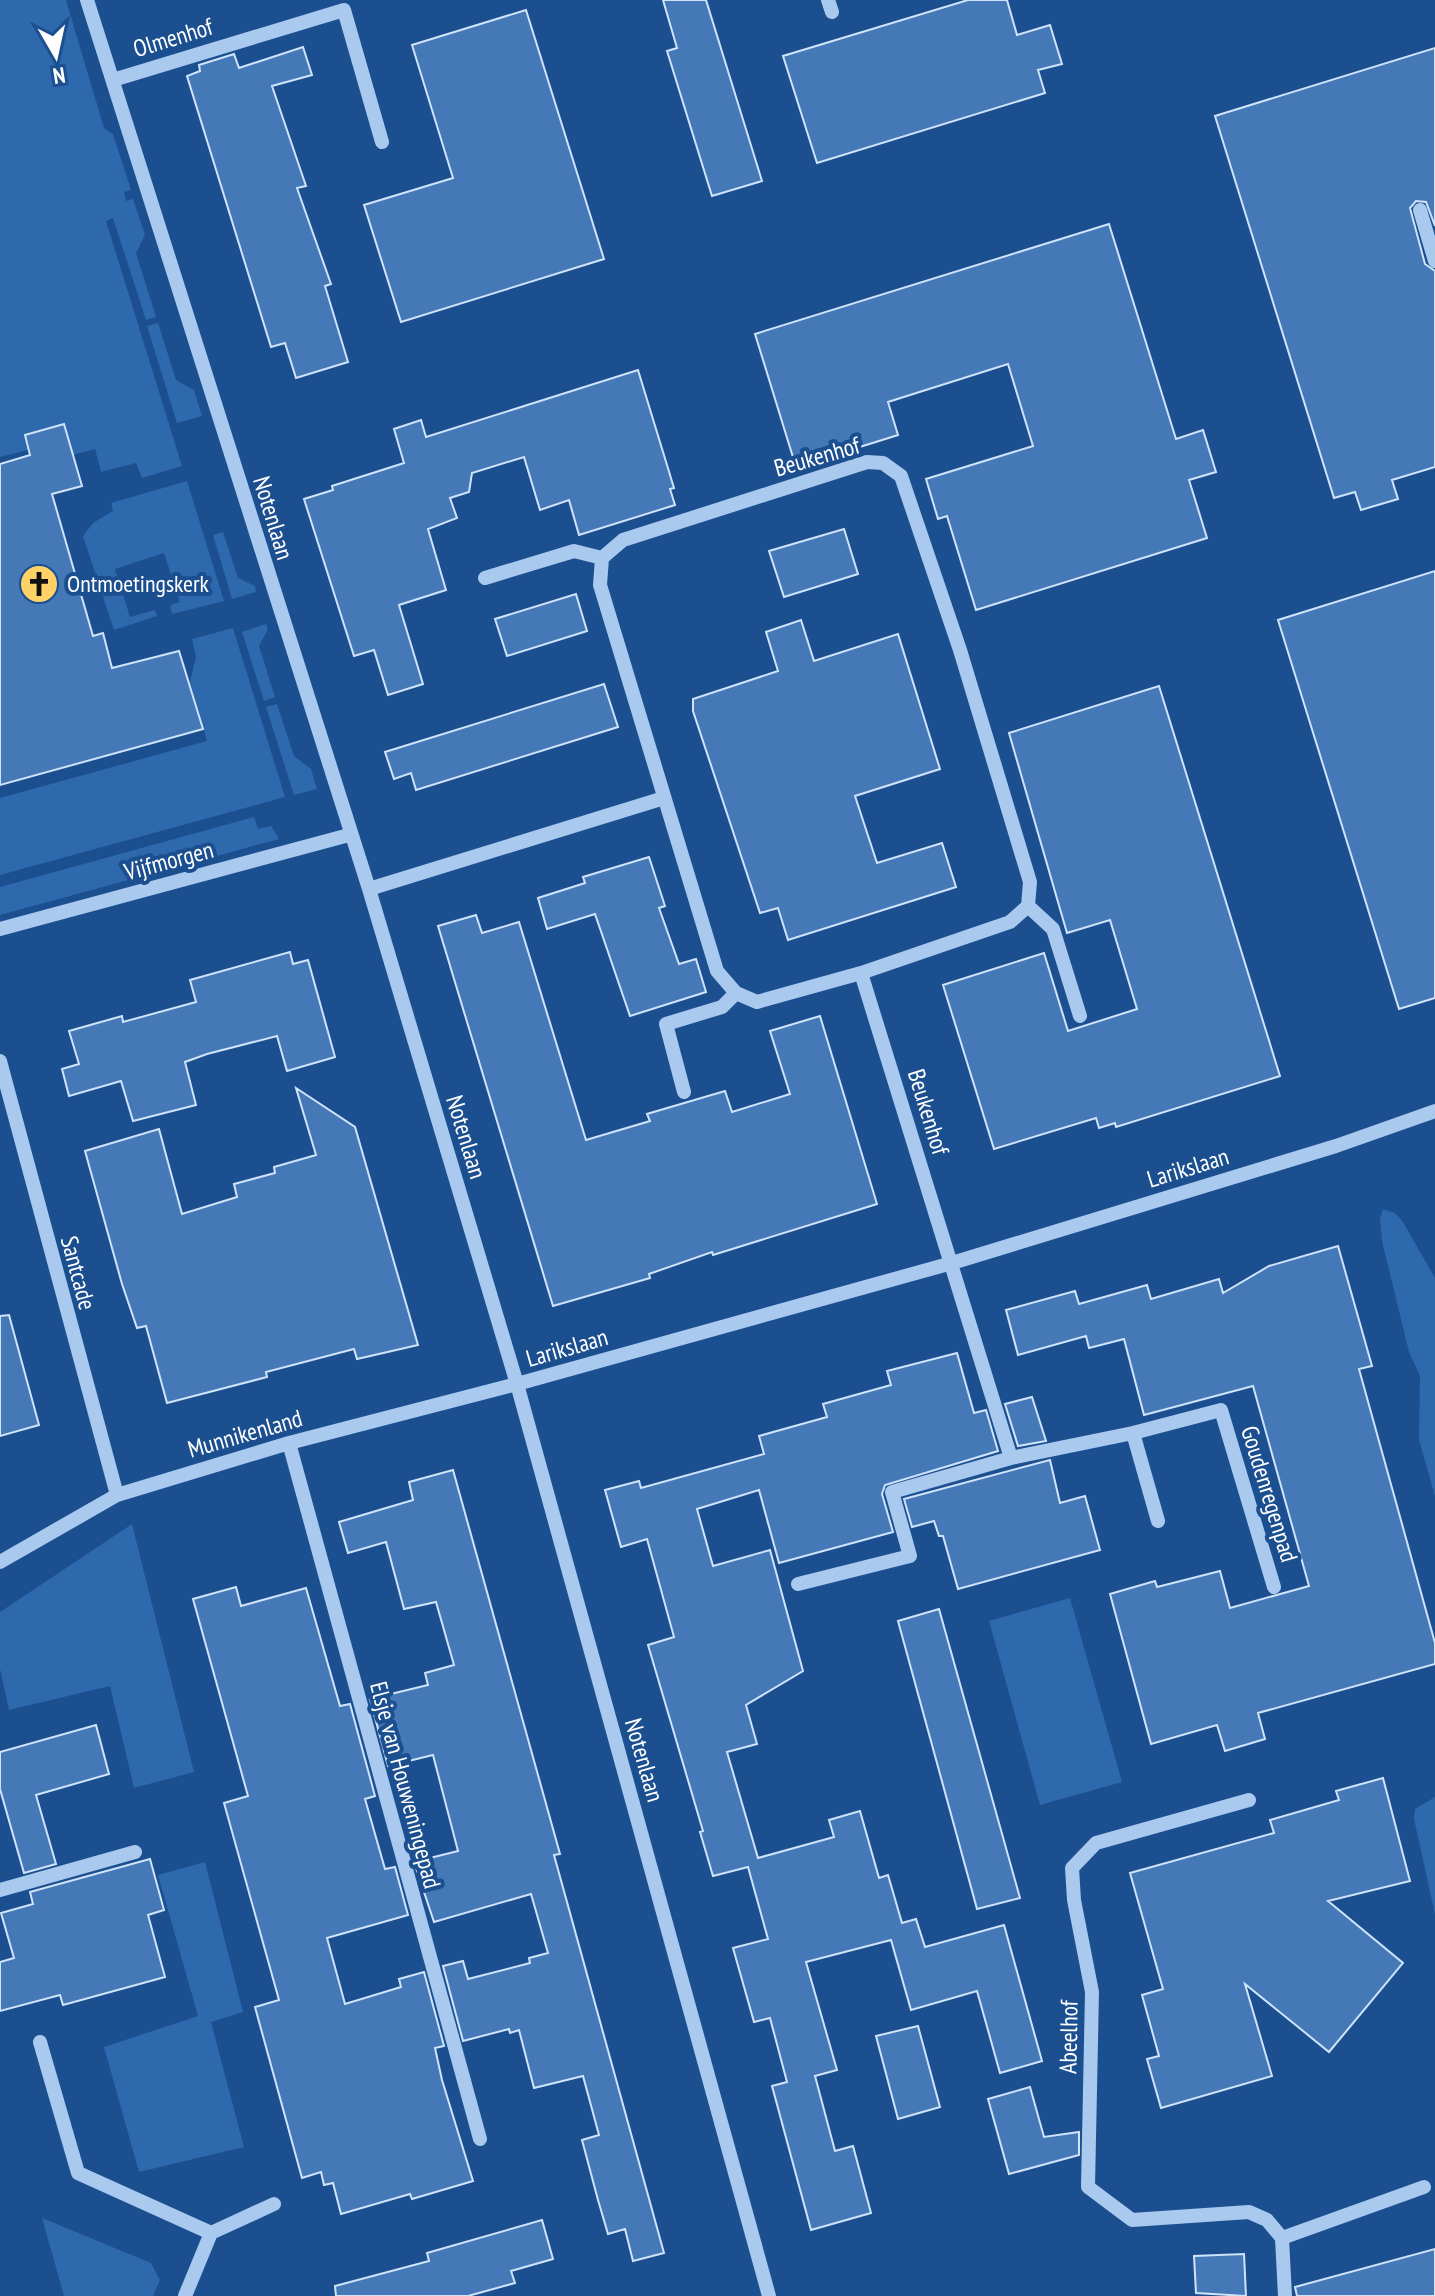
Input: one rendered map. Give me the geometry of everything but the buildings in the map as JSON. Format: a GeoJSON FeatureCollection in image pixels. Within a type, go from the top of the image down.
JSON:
{"type":"FeatureCollection","features":[{"type":"Feature","properties":{"kind":"street","name":"Notenlaan"},"geometry":{"type":"LineString","coordinates":[[87,0],[349,835],[369,889],[517,1384],[769,2296]]}},
{"type":"Feature","properties":{"kind":"street","name":"Olmenhof"},"geometry":{"type":"LineString","coordinates":[[113,80],[344,10],[382,142]]}},
{"type":"Feature","properties":{"kind":"street"},"geometry":{"type":"LineString","coordinates":[[1420,210],[1435,261]]}},
{"type":"Feature","properties":{"kind":"street","name":"Beukenhof"},"geometry":{"type":"LineString","coordinates":[[602,558],[623,540],[867,462],[883,463],[901,476],[960,650],[1026,867],[1030,882],[1028,906]]}},
{"type":"Feature","properties":{"kind":"street"},"geometry":{"type":"LineString","coordinates":[[485,578],[574,551],[602,558],[600,585],[717,971],[736,993],[757,1002],[861,973],[1010,922],[1028,906],[1053,929],[1080,1016]]}},
{"type":"Feature","properties":{"kind":"street"},"geometry":{"type":"LineString","coordinates":[[369,889],[664,798]]}},
{"type":"Feature","properties":{"kind":"street","name":"Vijfmorgen"},"geometry":{"type":"LineString","coordinates":[[0,929],[349,835]]}},
{"type":"Feature","properties":{"kind":"street","name":"Beukenhof"},"geometry":{"type":"LineString","coordinates":[[861,973],[952,1263]]}},
{"type":"Feature","properties":{"kind":"street"},"geometry":{"type":"LineString","coordinates":[[684,1092],[666,1024],[722,1007],[736,993]]}},
{"type":"Feature","properties":{"kind":"street","name":"Santcade"},"geometry":{"type":"LineString","coordinates":[[0,1061],[117,1495]]}},
{"type":"Feature","properties":{"kind":"street","name":"Larikslaan"},"geometry":{"type":"LineString","coordinates":[[517,1384],[952,1263],[1336,1146],[1435,1111]]}},
{"type":"Feature","properties":{"kind":"street"},"geometry":{"type":"LineString","coordinates":[[952,1263],[1011,1458]]}},
{"type":"Feature","properties":{"kind":"street","name":"Munnikenland"},"geometry":{"type":"LineString","coordinates":[[0,1562],[117,1495],[289,1443],[517,1384]]}},
{"type":"Feature","properties":{"kind":"street","name":"Goudenregenpad"},"geometry":{"type":"LineString","coordinates":[[1133,1433],[1221,1410],[1274,1587]]}},
{"type":"Feature","properties":{"kind":"street"},"geometry":{"type":"LineString","coordinates":[[798,1584],[910,1556],[892,1492],[1011,1458],[1133,1433],[1158,1521]]}},
{"type":"Feature","properties":{"kind":"street","name":"Elsje van Houweningepad"},"geometry":{"type":"LineString","coordinates":[[289,1443],[480,2139]]}},
{"type":"Feature","properties":{"kind":"street","name":"Abeelhof"},"geometry":{"type":"LineString","coordinates":[[1249,1800],[1096,1843],[1072,1868],[1074,1900],[1092,1992],[1088,2187],[1132,2220],[1249,2212],[1267,2220],[1282,2238]]}},
{"type":"Feature","properties":{"kind":"street"},"geometry":{"type":"LineString","coordinates":[[0,1890],[135,1852]]}},
{"type":"Feature","properties":{"kind":"street"},"geometry":{"type":"LineString","coordinates":[[40,2042],[78,2173],[211,2233]]}},
{"type":"Feature","properties":{"kind":"street"},"geometry":{"type":"LineString","coordinates":[[1285,2296],[1282,2238],[1424,2187]]}},
{"type":"Feature","properties":{"kind":"street"},"geometry":{"type":"LineString","coordinates":[[185,2296],[211,2233],[274,2204]]}},
{"type":"Feature","properties":{"kind":"shaded area"},"geometry":{"type":"Polygon","coordinates":[[[0,0],[66,0],[104,128],[113,134],[131,190],[124,192],[126,201],[133,199],[145,235],[136,253],[156,317],[146,320],[113,218],[106,221],[182,466],[142,478],[136,463],[101,472],[95,449],[73,455],[64,424],[25,434],[28,450],[0,457],[0,0]]]}},
{"type":"Feature","properties":{"kind":"shaded area"},"geometry":{"type":"Polygon","coordinates":[[[158,323],[176,380],[194,390],[202,416],[177,423],[147,326],[158,323]]]}},
{"type":"Feature","properties":{"kind":"shaded area"},"geometry":{"type":"Polygon","coordinates":[[[187,481],[224,601],[172,614],[170,605],[180,602],[164,553],[115,569],[130,617],[155,610],[157,616],[114,630],[83,536],[93,523],[113,511],[111,503],[187,481]]]}},
{"type":"Feature","properties":{"kind":"shaded area"},"geometry":{"type":"Polygon","coordinates":[[[223,532],[238,578],[255,586],[256,592],[232,599],[213,535],[223,532]]]}},
{"type":"Feature","properties":{"kind":"shaded area"},"geometry":{"type":"Polygon","coordinates":[[[266,624],[268,629],[259,646],[275,697],[264,701],[242,632],[266,624]]]}},
{"type":"Feature","properties":{"kind":"shaded area"},"geometry":{"type":"Polygon","coordinates":[[[233,628],[285,797],[0,875],[0,798],[207,741],[190,682],[196,657],[192,639],[233,628]]]}},
{"type":"Feature","properties":{"kind":"shaded area"},"geometry":{"type":"Polygon","coordinates":[[[277,704],[294,756],[311,769],[317,789],[294,795],[266,707],[277,704]]]}},
{"type":"Feature","properties":{"kind":"shaded area"},"geometry":{"type":"Polygon","coordinates":[[[254,817],[258,829],[271,826],[279,839],[0,915],[0,887],[254,817]]]}},
{"type":"Feature","properties":{"kind":"shaded area"},"geometry":{"type":"Polygon","coordinates":[[[1383,1209],[1395,1213],[1403,1222],[1435,1278],[1435,1496],[1419,1440],[1420,1376],[1409,1352],[1382,1241],[1380,1218],[1383,1209]]]}},
{"type":"Feature","properties":{"kind":"shaded area"},"geometry":{"type":"Polygon","coordinates":[[[132,1524],[194,1772],[134,1788],[110,1686],[9,1710],[0,1669],[0,1612],[132,1524]]]}},
{"type":"Feature","properties":{"kind":"shaded area"},"geometry":{"type":"Polygon","coordinates":[[[1070,1598],[1122,1782],[1040,1805],[989,1621],[1070,1598]]]}},
{"type":"Feature","properties":{"kind":"shaded area"},"geometry":{"type":"Polygon","coordinates":[[[1435,1797],[1435,1914],[1414,1819],[1415,1809],[1435,1797]]]}},
{"type":"Feature","properties":{"kind":"shaded area"},"geometry":{"type":"Polygon","coordinates":[[[205,1862],[243,2012],[211,2022],[244,2147],[139,2172],[104,2047],[198,2016],[158,1875],[205,1862]]]}},
{"type":"Feature","properties":{"kind":"shaded area"},"geometry":{"type":"Polygon","coordinates":[[[42,2218],[151,2263],[160,2280],[153,2296],[64,2296],[42,2218]]]}},
{"type":"Feature","properties":{"kind":"place","name":"Ontmoetingskerk"},"geometry":{"type":"Point","coordinates":[39,584]}}]}
